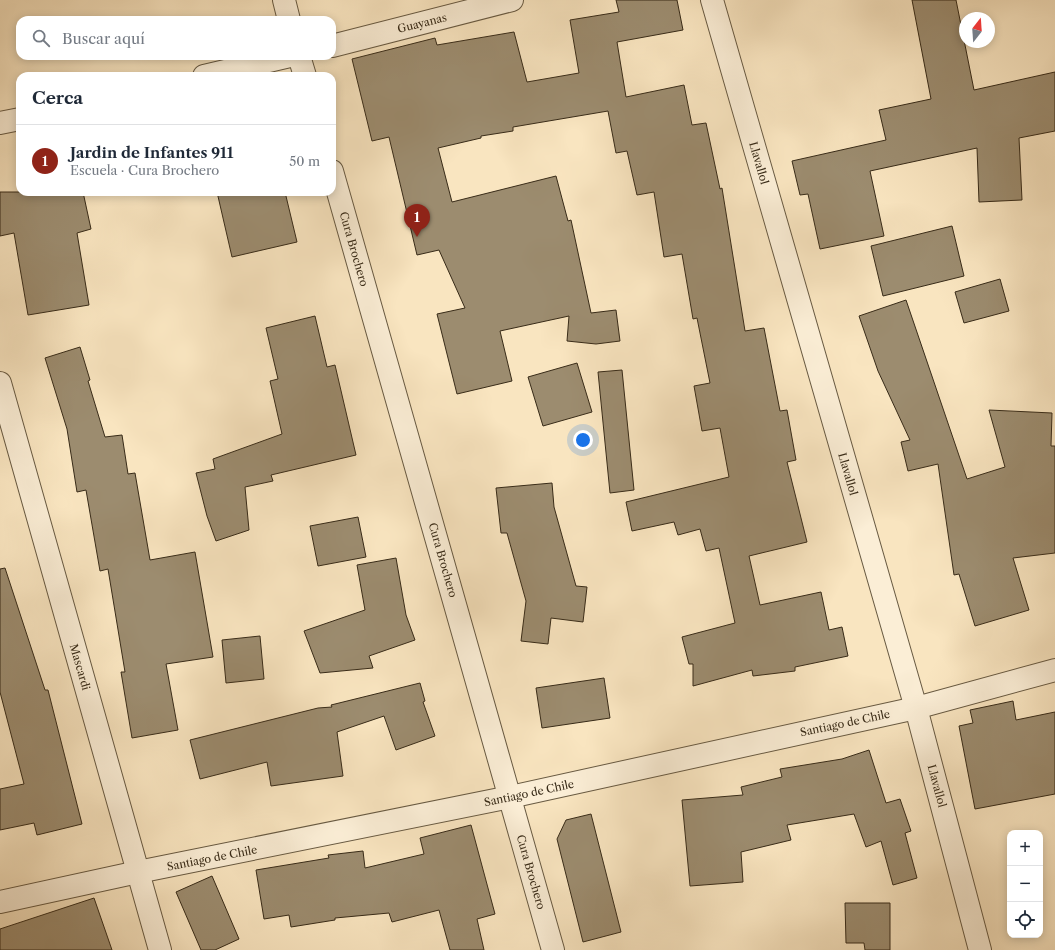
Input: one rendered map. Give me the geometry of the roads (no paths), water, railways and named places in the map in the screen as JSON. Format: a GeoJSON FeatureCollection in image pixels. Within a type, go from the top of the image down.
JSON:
{"type":"FeatureCollection","features":[{"type":"Feature","properties":{"kind":"street"},"geometry":{"type":"LineString","coordinates":[[284,0],[288,16]]}},
{"type":"Feature","properties":{"kind":"street","name":"Guayanas"},"geometry":{"type":"LineString","coordinates":[[336,45],[512,0]]}},
{"type":"Feature","properties":{"kind":"street","name":"Llavallol"},"geometry":{"type":"LineString","coordinates":[[712,0],[916,708],[980,950]]}},
{"type":"Feature","properties":{"kind":"street"},"geometry":{"type":"LineString","coordinates":[[221,72],[273,60]]}},
{"type":"Feature","properties":{"kind":"street"},"geometry":{"type":"LineString","coordinates":[[301,60],[304,72]]}},
{"type":"Feature","properties":{"kind":"street"},"geometry":{"type":"LineString","coordinates":[[0,124],[16,120]]}},
{"type":"Feature","properties":{"kind":"street","name":"Cura Brochero"},"geometry":{"type":"LineString","coordinates":[[336,185],[553,950]]}},
{"type":"Feature","properties":{"kind":"street","name":"Mascardi"},"geometry":{"type":"LineString","coordinates":[[0,383],[160,950]]}},
{"type":"Feature","properties":{"kind":"street","name":"Santiago de Chile"},"geometry":{"type":"LineString","coordinates":[[0,902],[138,872],[510,798],[916,708],[1055,670]]}},
{"type":"Feature","properties":{"kind":"place","name":"Jardin de Infantes 911"},"geometry":{"type":"Point","coordinates":[417,237]}}]}
